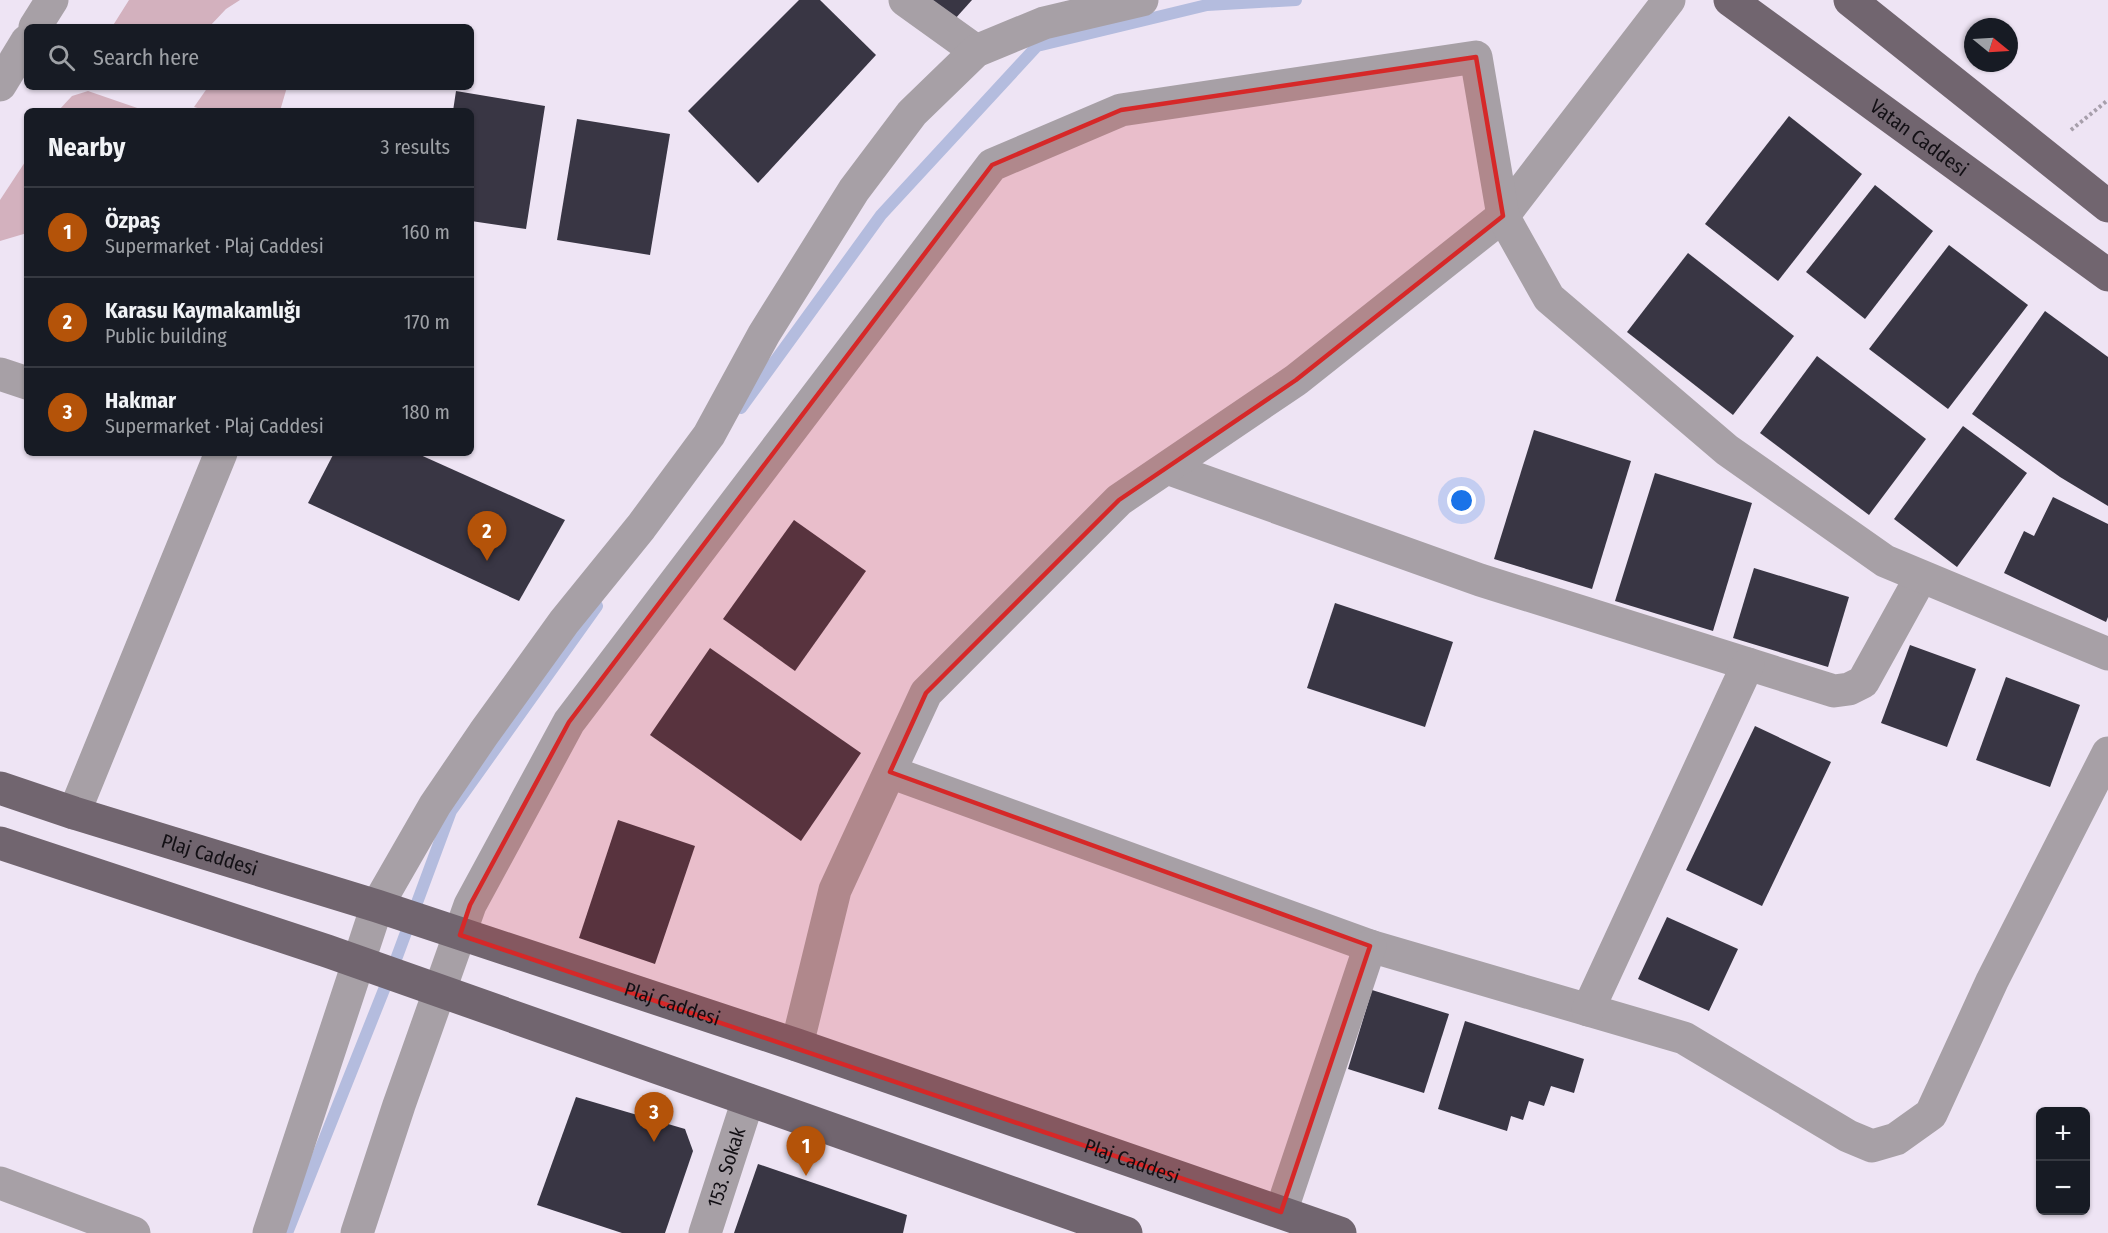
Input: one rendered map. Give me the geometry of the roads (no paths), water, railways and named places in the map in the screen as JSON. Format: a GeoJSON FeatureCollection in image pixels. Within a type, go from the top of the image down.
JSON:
{"type":"FeatureCollection","features":[{"type":"Feature","properties":{"kind":"main road","name":"Vatan Caddesi"},"geometry":{"type":"LineString","coordinates":[[1730,0],[2108,275]]}},
{"type":"Feature","properties":{"kind":"main road"},"geometry":{"type":"LineString","coordinates":[[1850,0],[2108,206]]}},
{"type":"Feature","properties":{"kind":"main road","name":"Plaj Caddesi"},"geometry":{"type":"LineString","coordinates":[[0,788],[377,906],[797,1045],[1340,1233]]}},
{"type":"Feature","properties":{"kind":"main road"},"geometry":{"type":"LineString","coordinates":[[0,843],[357,962],[1126,1233]]}},
{"type":"Feature","properties":{"kind":"street"},"geometry":{"type":"LineString","coordinates":[[37,24],[52,0]]}},
{"type":"Feature","properties":{"kind":"street"},"geometry":{"type":"LineString","coordinates":[[905,0],[976,51]]}},
{"type":"Feature","properties":{"kind":"street"},"geometry":{"type":"LineString","coordinates":[[269,1233],[377,906],[435,806],[484,732],[564,622],[641,527],[709,435],[764,334],[854,190],[912,113],[976,51],[1044,23],[1142,0]]}},
{"type":"Feature","properties":{"kind":"street"},"geometry":{"type":"LineString","coordinates":[[797,1045],[836,890],[926,693],[1119,500],[1296,380],[1503,216],[1669,0]]}},
{"type":"Feature","properties":{"kind":"street"},"geometry":{"type":"LineString","coordinates":[[0,85],[24,46]]}},
{"type":"Feature","properties":{"kind":"street"},"geometry":{"type":"LineString","coordinates":[[357,1233],[470,905],[569,722],[992,165],[1121,110],[1476,57],[1503,216],[1549,298],[1727,450],[1885,561],[2108,654]]}},
{"type":"Feature","properties":{"kind":"street"},"geometry":{"type":"LineString","coordinates":[[0,374],[24,382]]}},
{"type":"Feature","properties":{"kind":"street"},"geometry":{"type":"LineString","coordinates":[[74,813],[220,456]]}},
{"type":"Feature","properties":{"kind":"street"},"geometry":{"type":"LineString","coordinates":[[1167,468],[1480,580],[1834,691],[1863,682],[1921,577]]}},
{"type":"Feature","properties":{"kind":"street"},"geometry":{"type":"LineString","coordinates":[[1588,1010],[1748,664]]}},
{"type":"Feature","properties":{"kind":"street"},"geometry":{"type":"LineString","coordinates":[[890,772],[1370,946],[1684,1038],[1848,1136],[1872,1146],[1896,1139],[1932,1114],[1992,981],[2108,753]]}},
{"type":"Feature","properties":{"kind":"street"},"geometry":{"type":"LineString","coordinates":[[1281,1212],[1370,946]]}},
{"type":"Feature","properties":{"kind":"street","name":"153. Sokak"},"geometry":{"type":"LineString","coordinates":[[705,1233],[748,1101]]}},
{"type":"Feature","properties":{"kind":"street"},"geometry":{"type":"LineString","coordinates":[[0,1183],[134,1233]]}},
{"type":"Feature","properties":{"kind":"waterway"},"geometry":{"type":"LineString","coordinates":[[741,408],[881,215],[1037,46],[1207,5],[1296,0]]}},
{"type":"Feature","properties":{"kind":"waterway"},"geometry":{"type":"LineString","coordinates":[[287,1233],[395,962],[451,811],[597,606]]}},
{"type":"Feature","properties":{"kind":"place","name":"Karasu Kaymakamlığı"},"geometry":{"type":"Point","coordinates":[487,561]}},
{"type":"Feature","properties":{"kind":"place","name":"Hakmar"},"geometry":{"type":"Point","coordinates":[654,1142]}},
{"type":"Feature","properties":{"kind":"place","name":"Özpaş"},"geometry":{"type":"Point","coordinates":[806,1176]}}]}
